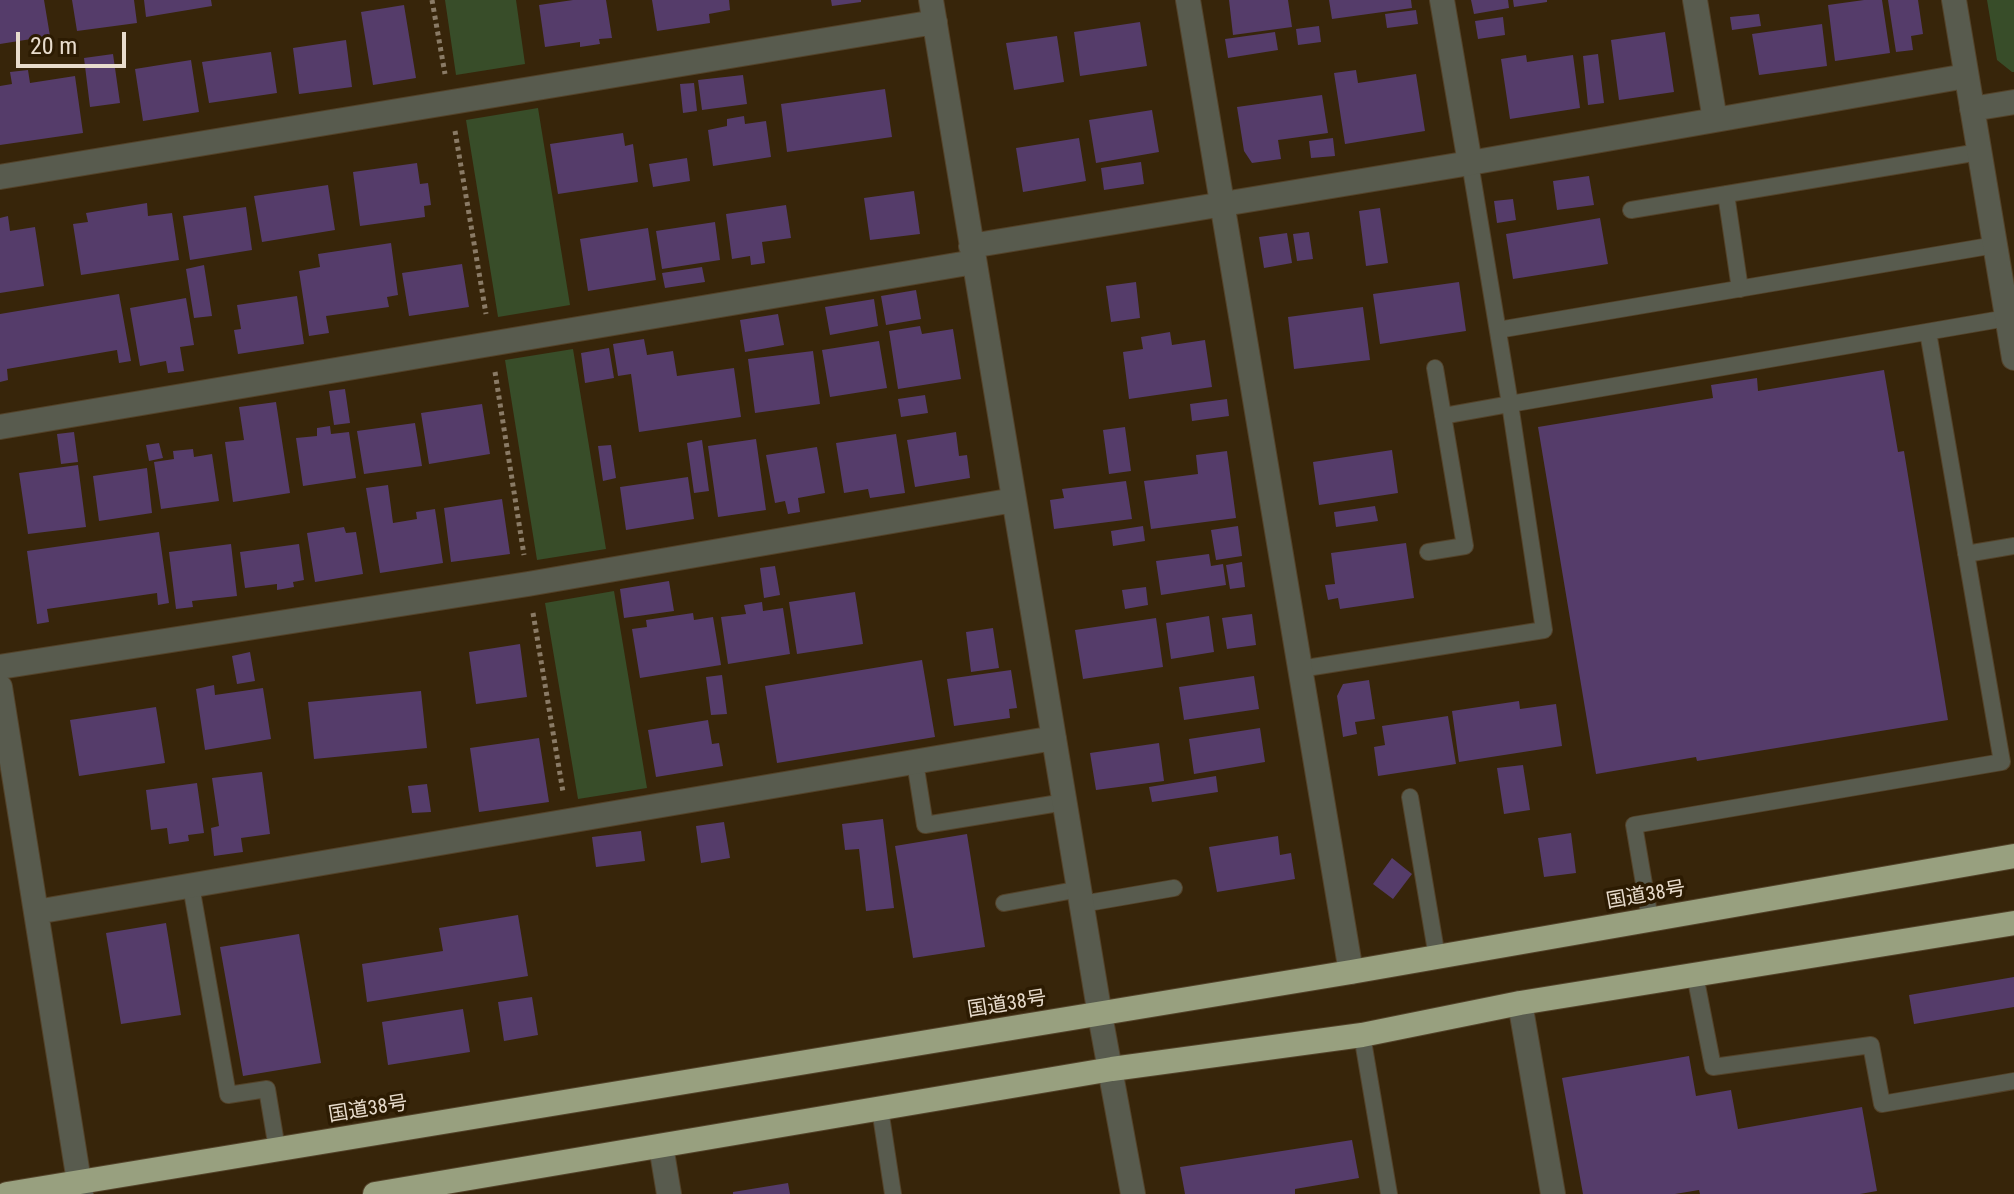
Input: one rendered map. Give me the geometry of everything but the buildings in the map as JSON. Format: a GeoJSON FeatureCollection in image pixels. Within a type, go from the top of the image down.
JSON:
{"type":"FeatureCollection","features":[{"type":"Feature","properties":{"kind":"highway","name":"国道38号"},"geometry":{"type":"LineString","coordinates":[[7,1194],[80,1188],[277,1149],[1100,1015],[2014,856]]}},
{"type":"Feature","properties":{"kind":"highway"},"geometry":{"type":"LineString","coordinates":[[375,1194],[1112,1069],[1362,1035],[1520,1003],[2014,923]]}},
{"type":"Feature","properties":{"kind":"street"},"geometry":{"type":"LineString","coordinates":[[1188,0],[1351,972]]}},
{"type":"Feature","properties":{"kind":"street"},"geometry":{"type":"LineString","coordinates":[[1442,0],[1470,163]]}},
{"type":"Feature","properties":{"kind":"street"},"geometry":{"type":"LineString","coordinates":[[1695,0],[1715,120]]}},
{"type":"Feature","properties":{"kind":"street"},"geometry":{"type":"LineString","coordinates":[[1954,0],[1979,152],[2002,254],[2014,358]]}},
{"type":"Feature","properties":{"kind":"street"},"geometry":{"type":"LineString","coordinates":[[0,177],[450,103],[933,11],[1100,1015],[1133,1194]]}},
{"type":"Feature","properties":{"kind":"street"},"geometry":{"type":"LineString","coordinates":[[0,427],[491,343],[973,254],[1222,204],[1966,76]]}},
{"type":"Feature","properties":{"kind":"street"},"geometry":{"type":"LineString","coordinates":[[1972,109],[2014,102]]}},
{"type":"Feature","properties":{"kind":"street"},"geometry":{"type":"LineString","coordinates":[[0,667],[528,584],[1014,500]]}},
{"type":"Feature","properties":{"kind":"street"},"geometry":{"type":"LineString","coordinates":[[0,687],[80,1188]]}},
{"type":"Feature","properties":{"kind":"street"},"geometry":{"type":"LineString","coordinates":[[36,912],[1054,738]]}},
{"type":"Feature","properties":{"kind":"street"},"geometry":{"type":"LineString","coordinates":[[1520,1003],[1553,1194]]}},
{"type":"Feature","properties":{"kind":"street"},"geometry":{"type":"LineString","coordinates":[[661,1146],[669,1194]]}},
{"type":"Feature","properties":{"kind":"lane"},"geometry":{"type":"LineString","coordinates":[[1631,210],[1979,152]]}},
{"type":"Feature","properties":{"kind":"lane"},"geometry":{"type":"LineString","coordinates":[[1300,669],[1544,630],[1470,163]]}},
{"type":"Feature","properties":{"kind":"lane"},"geometry":{"type":"LineString","coordinates":[[1726,194],[1740,289]]}},
{"type":"Feature","properties":{"kind":"lane"},"geometry":{"type":"LineString","coordinates":[[1498,330],[1740,289],[2002,254]]}},
{"type":"Feature","properties":{"kind":"lane"},"geometry":{"type":"LineString","coordinates":[[1443,416],[2007,318]]}},
{"type":"Feature","properties":{"kind":"lane"},"geometry":{"type":"LineString","coordinates":[[1650,919],[1634,825],[2002,762],[1928,332]]}},
{"type":"Feature","properties":{"kind":"lane"},"geometry":{"type":"LineString","coordinates":[[1428,552],[1465,546],[1435,368]]}},
{"type":"Feature","properties":{"kind":"lane"},"geometry":{"type":"LineString","coordinates":[[1966,554],[2014,546]]}},
{"type":"Feature","properties":{"kind":"lane"},"geometry":{"type":"LineString","coordinates":[[915,762],[925,825],[1065,802]]}},
{"type":"Feature","properties":{"kind":"lane"},"geometry":{"type":"LineString","coordinates":[[1410,797],[1437,957]]}},
{"type":"Feature","properties":{"kind":"lane"},"geometry":{"type":"LineString","coordinates":[[191,886],[228,1095],[267,1089],[277,1149]]}},
{"type":"Feature","properties":{"kind":"lane"},"geometry":{"type":"LineString","coordinates":[[1004,903],[1174,888]]}},
{"type":"Feature","properties":{"kind":"lane"},"geometry":{"type":"LineString","coordinates":[[1695,975],[1713,1067],[1871,1045],[1882,1104],[2014,1081]]}},
{"type":"Feature","properties":{"kind":"lane"},"geometry":{"type":"LineString","coordinates":[[1362,1035],[1389,1194]]}},
{"type":"Feature","properties":{"kind":"lane"},"geometry":{"type":"LineString","coordinates":[[880,1109],[893,1194]]}},
{"type":"Feature","properties":{"kind":"path"},"geometry":{"type":"LineString","coordinates":[[432,0],[491,343],[567,821]]}},
{"type":"Feature","properties":{"kind":"green space"},"geometry":{"type":"Polygon","coordinates":[[[445,0],[516,0],[525,64],[456,75],[445,0]]]}},
{"type":"Feature","properties":{"kind":"green space"},"geometry":{"type":"Polygon","coordinates":[[[1987,0],[2014,0],[2014,72],[1997,60],[1987,0]]]}},
{"type":"Feature","properties":{"kind":"green space"},"geometry":{"type":"Polygon","coordinates":[[[538,108],[570,305],[498,317],[466,120],[538,108]]]}},
{"type":"Feature","properties":{"kind":"green space"},"geometry":{"type":"Polygon","coordinates":[[[573,349],[606,549],[537,560],[505,360],[573,349]]]}},
{"type":"Feature","properties":{"kind":"green space"},"geometry":{"type":"Polygon","coordinates":[[[614,591],[647,788],[578,799],[545,603],[614,591]]]}}]}
